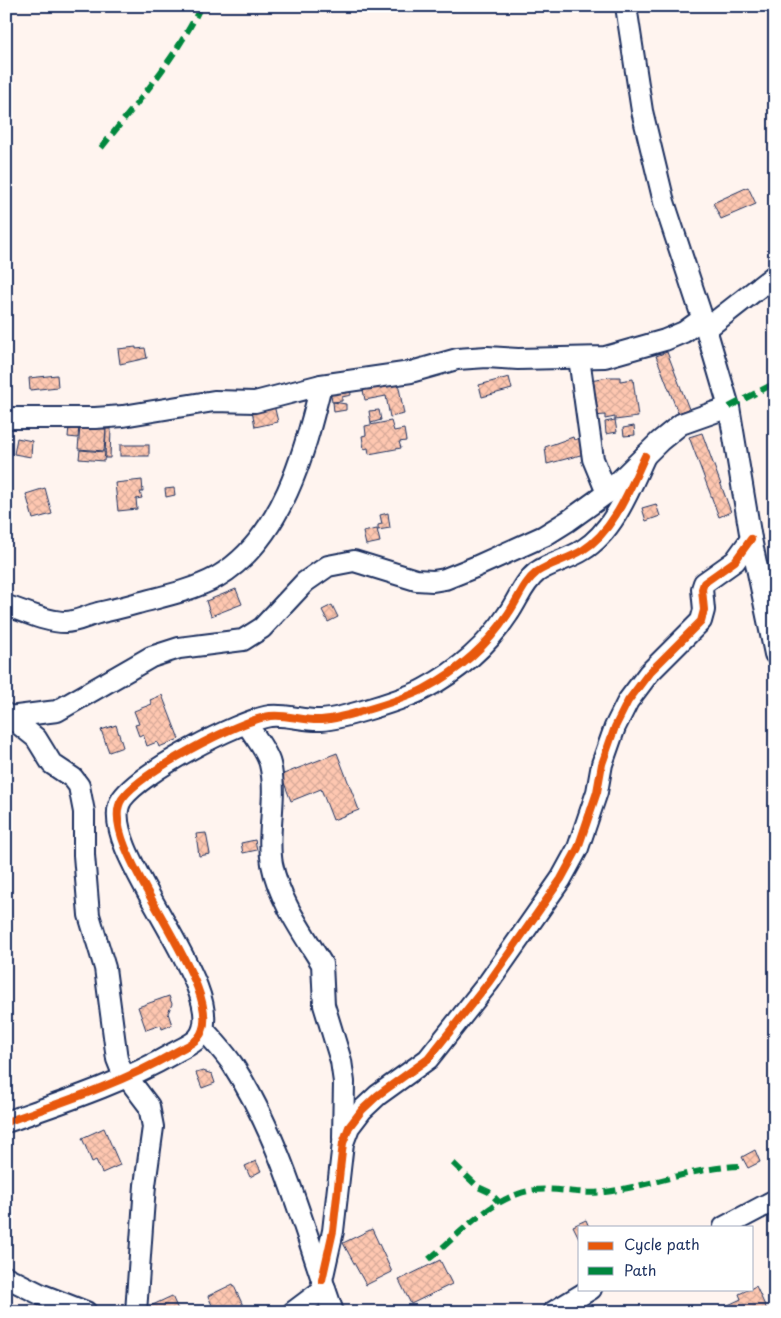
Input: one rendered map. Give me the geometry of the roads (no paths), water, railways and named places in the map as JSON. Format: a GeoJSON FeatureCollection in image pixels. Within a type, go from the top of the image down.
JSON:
{"type":"FeatureCollection","features":[{"type":"Feature","properties":{"kind":"street"},"geometry":{"type":"LineString","coordinates":[[626,6],[642,111],[662,193],[729,407],[751,539],[775,654]]}},
{"type":"Feature","properties":{"kind":"street"},"geometry":{"type":"LineString","coordinates":[[6,418],[95,418],[123,416],[214,402],[255,402],[321,385],[410,372],[457,359],[487,357],[605,357],[665,340],[704,324],[775,275]]}},
{"type":"Feature","properties":{"kind":"street"},"geometry":{"type":"LineString","coordinates":[[579,358],[592,459],[607,493]]}},
{"type":"Feature","properties":{"kind":"street"},"geometry":{"type":"LineString","coordinates":[[6,606],[29,614],[64,622],[184,591],[218,576],[253,548],[272,522],[286,494],[300,457],[313,419],[321,385]]}},
{"type":"Feature","properties":{"kind":"street"},"geometry":{"type":"LineString","coordinates":[[8,715],[57,711],[151,657],[179,648],[243,640],[262,628],[305,582],[328,566],[354,561],[416,580],[433,581],[445,579],[544,536],[607,493],[681,424],[698,416],[729,407]]}},
{"type":"Feature","properties":{"kind":"street"},"geometry":{"type":"LineString","coordinates":[[333,1312],[311,1251],[283,1161],[257,1106],[233,1065],[204,1030],[203,1006],[192,972],[133,864],[117,821],[120,802],[131,789],[162,767],[247,724],[271,716],[322,720],[373,707],[422,690],[460,667],[488,642],[509,614],[525,586],[538,571],[585,550],[599,537],[626,494],[645,456]]}},
{"type":"Feature","properties":{"kind":"street"},"geometry":{"type":"LineString","coordinates":[[344,1143],[350,1127],[362,1110],[378,1095],[428,1059],[489,982],[560,880],[578,848],[597,792],[602,764],[615,727],[628,701],[649,673],[701,620],[704,610],[702,589],[704,584],[735,562],[751,539]]}},
{"type":"Feature","properties":{"kind":"street"},"geometry":{"type":"LineString","coordinates":[[8,715],[36,738],[52,764],[73,778],[79,786],[84,812],[84,855],[89,915],[105,968],[117,1059],[148,1106],[153,1127],[145,1185],[136,1312]]}},
{"type":"Feature","properties":{"kind":"street"},"geometry":{"type":"LineString","coordinates":[[247,724],[270,763],[272,808],[270,848],[274,871],[283,896],[322,964],[324,972],[322,994],[336,1037],[344,1082],[344,1143],[335,1224],[323,1284],[293,1312]]}},
{"type":"Feature","properties":{"kind":"street"},"geometry":{"type":"LineString","coordinates":[[6,1122],[146,1070],[196,1041],[204,1030]]}},
{"type":"Feature","properties":{"kind":"street"},"geometry":{"type":"LineString","coordinates":[[726,1226],[775,1200]]}},
{"type":"Feature","properties":{"kind":"street"},"geometry":{"type":"LineString","coordinates":[[6,1277],[40,1294],[86,1312]]}},
{"type":"Feature","properties":{"kind":"street"},"geometry":{"type":"LineString","coordinates":[[553,1312],[589,1290]]}}]}
